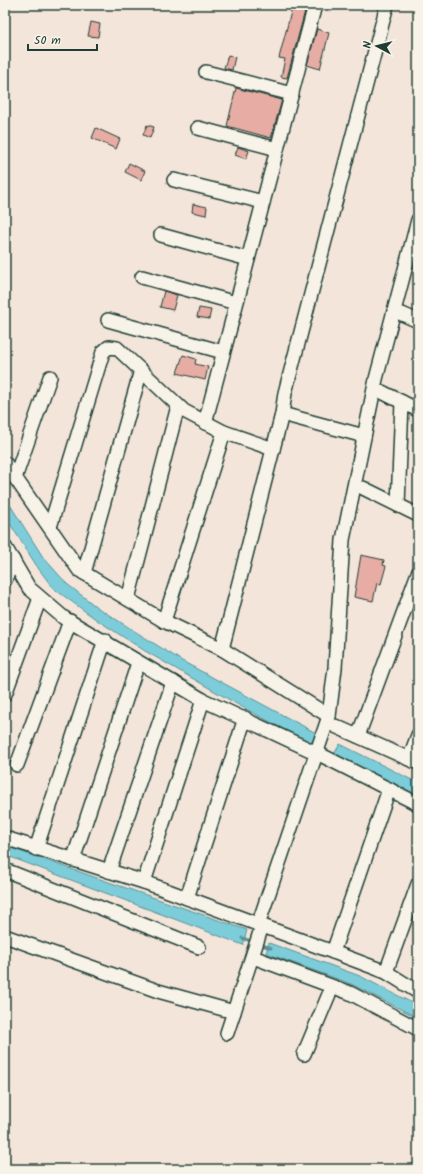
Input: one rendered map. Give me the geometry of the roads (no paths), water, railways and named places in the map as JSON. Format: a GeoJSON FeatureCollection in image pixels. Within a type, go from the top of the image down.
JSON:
{"type":"FeatureCollection","features":[{"type":"Feature","properties":{"kind":"street"},"geometry":{"type":"LineString","coordinates":[[205,423],[315,5]]}},
{"type":"Feature","properties":{"kind":"street"},"geometry":{"type":"LineString","coordinates":[[222,649],[282,414],[285,393],[387,5]]}},
{"type":"Feature","properties":{"kind":"street"},"geometry":{"type":"LineString","coordinates":[[206,72],[292,94]]}},
{"type":"Feature","properties":{"kind":"street"},"geometry":{"type":"LineString","coordinates":[[198,128],[277,148]]}},
{"type":"Feature","properties":{"kind":"street"},"geometry":{"type":"LineString","coordinates":[[174,180],[263,202]]}},
{"type":"Feature","properties":{"kind":"street"},"geometry":{"type":"LineString","coordinates":[[332,721],[343,540],[376,378],[418,220]]}},
{"type":"Feature","properties":{"kind":"street"},"geometry":{"type":"LineString","coordinates":[[161,236],[248,259]]}},
{"type":"Feature","properties":{"kind":"street"},"geometry":{"type":"LineString","coordinates":[[227,1033],[332,721],[344,669],[352,541],[382,392],[418,253]]}},
{"type":"Feature","properties":{"kind":"street"},"geometry":{"type":"LineString","coordinates":[[142,277],[236,303]]}},
{"type":"Feature","properties":{"kind":"street"},"geometry":{"type":"LineString","coordinates":[[402,314],[418,321]]}},
{"type":"Feature","properties":{"kind":"street"},"geometry":{"type":"LineString","coordinates":[[108,320],[223,352]]}},
{"type":"Feature","properties":{"kind":"street"},"geometry":{"type":"LineString","coordinates":[[50,527],[105,348],[114,347],[141,370],[178,406],[205,423],[224,432],[273,449]]}},
{"type":"Feature","properties":{"kind":"street"},"geometry":{"type":"LineString","coordinates":[[84,573],[141,370]]}},
{"type":"Feature","properties":{"kind":"street"},"geometry":{"type":"LineString","coordinates":[[15,478],[50,377]]}},
{"type":"Feature","properties":{"kind":"street"},"geometry":{"type":"LineString","coordinates":[[382,392],[418,410]]}},
{"type":"Feature","properties":{"kind":"street"},"geometry":{"type":"LineString","coordinates":[[398,505],[402,402]]}},
{"type":"Feature","properties":{"kind":"street"},"geometry":{"type":"LineString","coordinates":[[128,599],[178,406]]}},
{"type":"Feature","properties":{"kind":"street"},"geometry":{"type":"LineString","coordinates":[[282,414],[364,436]]}},
{"type":"Feature","properties":{"kind":"street"},"geometry":{"type":"LineString","coordinates":[[164,620],[224,432]]}},
{"type":"Feature","properties":{"kind":"street"},"geometry":{"type":"LineString","coordinates":[[5,463],[79,570],[164,620],[222,649],[332,721],[358,736],[414,761],[418,735]]}},
{"type":"Feature","properties":{"kind":"street"},"geometry":{"type":"LineString","coordinates":[[362,488],[418,515]]}},
{"type":"Feature","properties":{"kind":"street"},"geometry":{"type":"LineString","coordinates":[[5,547],[29,588],[70,621],[203,700],[245,718],[418,804]]}},
{"type":"Feature","properties":{"kind":"street"},"geometry":{"type":"LineString","coordinates":[[5,580],[13,560]]}},
{"type":"Feature","properties":{"kind":"street"},"geometry":{"type":"LineString","coordinates":[[358,736],[418,573]]}},
{"type":"Feature","properties":{"kind":"street"},"geometry":{"type":"LineString","coordinates":[[5,694],[40,598]]}},
{"type":"Feature","properties":{"kind":"street"},"geometry":{"type":"LineString","coordinates":[[17,765],[70,621]]}},
{"type":"Feature","properties":{"kind":"street"},"geometry":{"type":"LineString","coordinates":[[36,849],[104,640]]}},
{"type":"Feature","properties":{"kind":"street"},"geometry":{"type":"LineString","coordinates":[[73,860],[138,662]]}},
{"type":"Feature","properties":{"kind":"street"},"geometry":{"type":"LineString","coordinates":[[110,871],[173,682]]}},
{"type":"Feature","properties":{"kind":"street"},"geometry":{"type":"LineString","coordinates":[[144,882],[203,700]]}},
{"type":"Feature","properties":{"kind":"street"},"geometry":{"type":"LineString","coordinates":[[187,898],[245,718]]}},
{"type":"Feature","properties":{"kind":"street"},"geometry":{"type":"LineString","coordinates":[[333,952],[389,789]]}},
{"type":"Feature","properties":{"kind":"street"},"geometry":{"type":"LineString","coordinates":[[5,838],[144,882],[333,952],[386,972],[418,992]]}},
{"type":"Feature","properties":{"kind":"street"},"geometry":{"type":"LineString","coordinates":[[5,870],[199,947]]}},
{"type":"Feature","properties":{"kind":"street"},"geometry":{"type":"LineString","coordinates":[[386,972],[418,884]]}},
{"type":"Feature","properties":{"kind":"street"},"geometry":{"type":"LineString","coordinates":[[5,936],[158,991],[234,1012]]}},
{"type":"Feature","properties":{"kind":"street"},"geometry":{"type":"LineString","coordinates":[[254,954],[332,987],[350,993],[418,1028]]}},
{"type":"Feature","properties":{"kind":"street"},"geometry":{"type":"LineString","coordinates":[[304,1054],[332,987]]}},
{"type":"Feature","properties":{"kind":"water"},"geometry":{"type":"Polygon","coordinates":[[[5,497],[43,557],[67,584],[98,608],[182,661],[316,733],[312,744],[242,707],[145,651],[97,620],[53,588],[38,568],[5,516],[5,497]]]}},
{"type":"Feature","properties":{"kind":"water"},"geometry":{"type":"Polygon","coordinates":[[[340,744],[418,783],[418,797],[334,754],[340,744]]]}},
{"type":"Feature","properties":{"kind":"water"},"geometry":{"type":"Polygon","coordinates":[[[5,846],[247,930],[243,945],[5,855],[5,846]]]}},
{"type":"Feature","properties":{"kind":"water"},"geometry":{"type":"Polygon","coordinates":[[[269,943],[360,976],[418,1006],[418,1018],[351,984],[266,953],[269,943]]]}},
{"type":"Feature","properties":{"kind":"waterway"},"geometry":{"type":"LineString","coordinates":[[242,938],[254,942]]}},
{"type":"Feature","properties":{"kind":"waterway"},"geometry":{"type":"LineString","coordinates":[[259,944],[271,948]]}}]}
